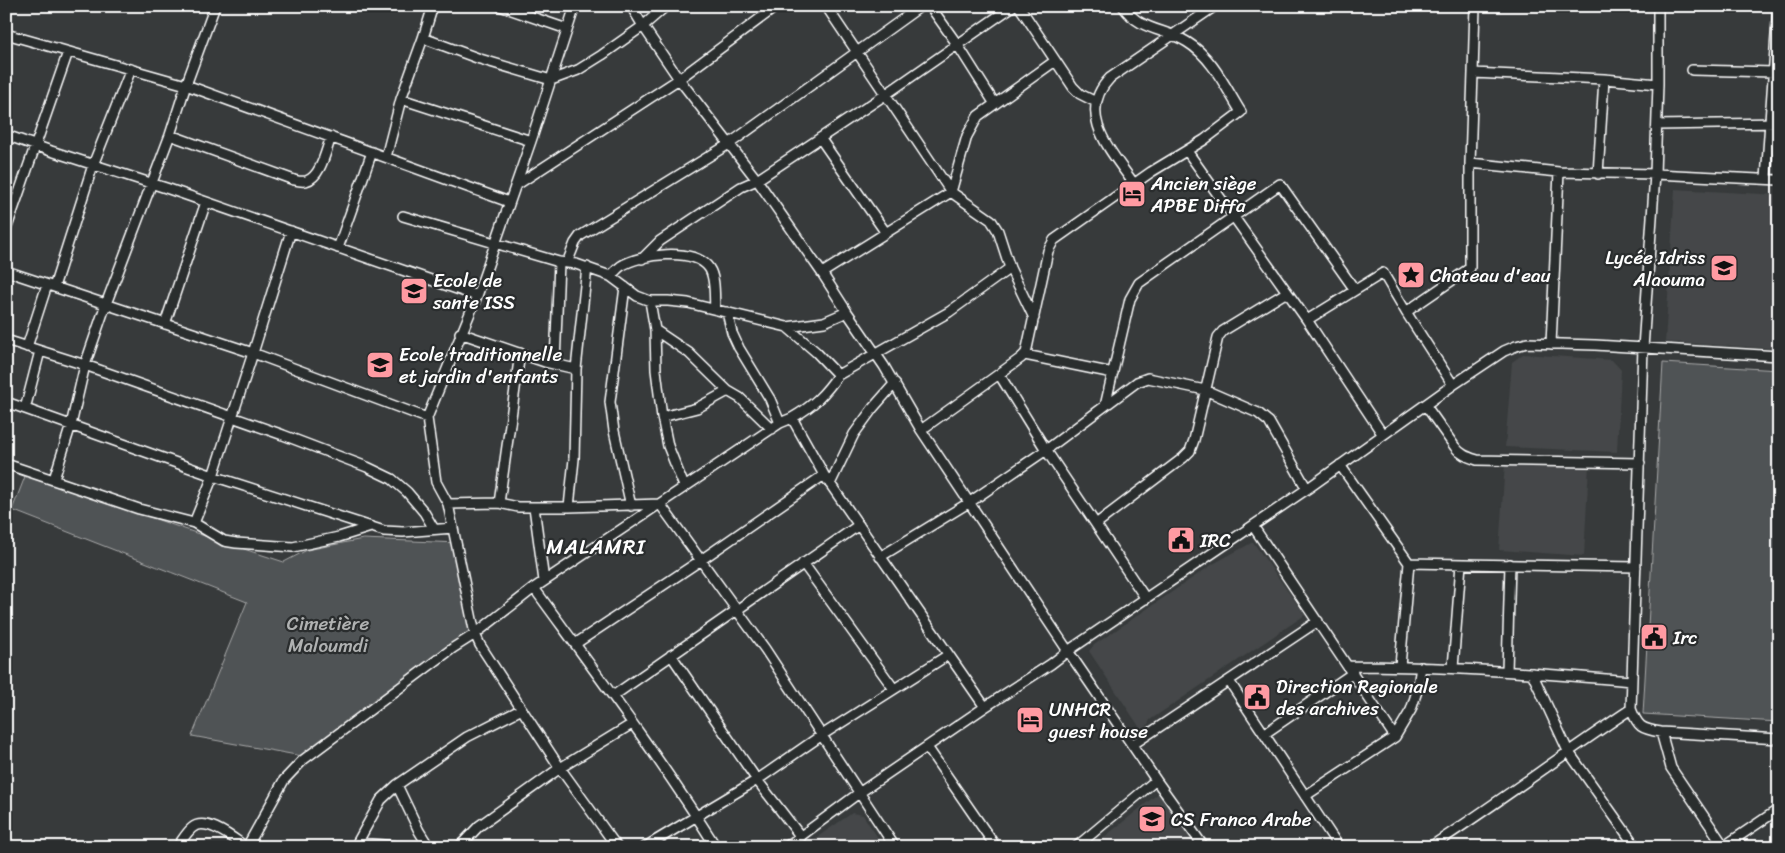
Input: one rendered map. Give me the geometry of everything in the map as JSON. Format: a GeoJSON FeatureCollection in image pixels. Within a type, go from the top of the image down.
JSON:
{"type":"FeatureCollection","features":[{"type":"Feature","properties":{"kind":"street"},"geometry":{"type":"LineString","coordinates":[[54,479],[71,425],[85,365],[170,135],[215,6]]}},
{"type":"Feature","properties":{"kind":"street"},"geometry":{"type":"LineString","coordinates":[[386,157],[401,99],[433,6]]}},
{"type":"Feature","properties":{"kind":"street"},"geometry":{"type":"LineString","coordinates":[[500,6],[567,29]]}},
{"type":"Feature","properties":{"kind":"street"},"geometry":{"type":"LineString","coordinates":[[575,6],[531,141],[477,296],[460,333],[427,418],[436,482],[448,504],[475,634],[560,768],[617,847]]}},
{"type":"Feature","properties":{"kind":"street"},"geometry":{"type":"LineString","coordinates":[[631,6],[679,79],[757,180],[822,272],[846,312],[875,352],[921,430],[1068,651],[1204,847]]}},
{"type":"Feature","properties":{"kind":"street"},"geometry":{"type":"LineString","coordinates":[[423,38],[480,59],[551,80],[578,70],[643,26],[666,6]]}},
{"type":"Feature","properties":{"kind":"street"},"geometry":{"type":"LineString","coordinates":[[515,186],[679,79],[777,6]]}},
{"type":"Feature","properties":{"kind":"street"},"geometry":{"type":"LineString","coordinates":[[826,6],[951,192],[991,220],[998,231],[1010,268],[1034,318]]}},
{"type":"Feature","properties":{"kind":"street"},"geometry":{"type":"LineString","coordinates":[[555,364],[563,262],[580,236],[729,144],[921,6]]}},
{"type":"Feature","properties":{"kind":"street"},"geometry":{"type":"LineString","coordinates":[[930,6],[958,44],[995,104]]}},
{"type":"Feature","properties":{"kind":"street"},"geometry":{"type":"LineString","coordinates":[[642,259],[660,241],[741,188],[757,180],[885,95],[1013,6]]}},
{"type":"Feature","properties":{"kind":"street"},"geometry":{"type":"LineString","coordinates":[[1019,6],[1073,87],[1080,94],[1096,102]]}},
{"type":"Feature","properties":{"kind":"street"},"geometry":{"type":"LineString","coordinates":[[921,430],[1025,355],[1050,245],[1070,227],[1187,151],[1241,112],[1202,55],[1187,42],[1173,35],[1140,24],[1128,14],[1123,6]]}},
{"type":"Feature","properties":{"kind":"street"},"geometry":{"type":"LineString","coordinates":[[1134,184],[1098,128],[1095,114],[1096,102],[1103,86],[1110,78],[1215,6]]}},
{"type":"Feature","properties":{"kind":"street"},"geometry":{"type":"LineString","coordinates":[[1406,312],[1470,268],[1470,162],[1475,6]]}},
{"type":"Feature","properties":{"kind":"street"},"geometry":{"type":"LineString","coordinates":[[1658,6],[1657,125],[1643,348],[1631,709],[1637,724],[1648,730],[1779,739]]}},
{"type":"Feature","properties":{"kind":"street"},"geometry":{"type":"LineString","coordinates":[[1766,179],[1774,123],[1774,72],[1778,6]]}},
{"type":"Feature","properties":{"kind":"street"},"geometry":{"type":"LineString","coordinates":[[6,34],[186,85],[509,202]]}},
{"type":"Feature","properties":{"kind":"street"},"geometry":{"type":"LineString","coordinates":[[6,230],[68,52]]}},
{"type":"Feature","properties":{"kind":"street"},"geometry":{"type":"LineString","coordinates":[[822,272],[951,192],[970,129],[978,116],[1055,61]]}},
{"type":"Feature","properties":{"kind":"street"},"geometry":{"type":"LineString","coordinates":[[28,347],[94,165],[131,70]]}},
{"type":"Feature","properties":{"kind":"street"},"geometry":{"type":"LineString","coordinates":[[1692,70],[1774,72]]}},
{"type":"Feature","properties":{"kind":"street"},"geometry":{"type":"LineString","coordinates":[[1473,73],[1604,79],[1658,84]]}},
{"type":"Feature","properties":{"kind":"street"},"geometry":{"type":"LineString","coordinates":[[1598,174],[1604,79]]}},
{"type":"Feature","properties":{"kind":"street"},"geometry":{"type":"LineString","coordinates":[[401,99],[531,141]]}},
{"type":"Feature","properties":{"kind":"street"},"geometry":{"type":"LineString","coordinates":[[1657,125],[1774,123]]}},
{"type":"Feature","properties":{"kind":"street"},"geometry":{"type":"LineString","coordinates":[[6,135],[477,296]]}},
{"type":"Feature","properties":{"kind":"street"},"geometry":{"type":"LineString","coordinates":[[170,135],[304,182],[312,179],[318,172],[331,137]]}},
{"type":"Feature","properties":{"kind":"street"},"geometry":{"type":"LineString","coordinates":[[820,138],[886,234]]}},
{"type":"Feature","properties":{"kind":"street"},"geometry":{"type":"LineString","coordinates":[[1187,151],[1307,320],[1383,435]]}},
{"type":"Feature","properties":{"kind":"street"},"geometry":{"type":"LineString","coordinates":[[338,248],[372,152]]}},
{"type":"Feature","properties":{"kind":"street"},"geometry":{"type":"LineString","coordinates":[[1470,162],[1559,172],[1779,180]]}},
{"type":"Feature","properties":{"kind":"street"},"geometry":{"type":"LineString","coordinates":[[1551,344],[1559,172]]}},
{"type":"Feature","properties":{"kind":"street"},"geometry":{"type":"LineString","coordinates":[[1105,406],[1130,298],[1134,289],[1139,283],[1280,184],[1355,290]]}},
{"type":"Feature","properties":{"kind":"street"},"geometry":{"type":"LineString","coordinates":[[166,324],[206,202]]}},
{"type":"Feature","properties":{"kind":"street"},"geometry":{"type":"LineString","coordinates":[[403,216],[495,244],[587,267],[610,276],[637,296],[650,301],[668,301],[715,309],[787,327],[824,322],[846,312]]}},
{"type":"Feature","properties":{"kind":"street"},"geometry":{"type":"LineString","coordinates":[[194,522],[213,476],[291,232]]}},
{"type":"Feature","properties":{"kind":"street"},"geometry":{"type":"LineString","coordinates":[[610,276],[623,265],[660,254],[672,253],[688,256],[708,266],[713,280],[715,309]]}},
{"type":"Feature","properties":{"kind":"street"},"geometry":{"type":"LineString","coordinates":[[570,507],[574,459],[576,369],[587,267]]}},
{"type":"Feature","properties":{"kind":"street"},"geometry":{"type":"LineString","coordinates":[[177,847],[192,828],[202,824],[220,830],[248,846],[284,780],[303,760],[544,581],[780,423],[809,409],[827,391],[838,374],[949,312],[1010,268]]}},
{"type":"Feature","properties":{"kind":"street"},"geometry":{"type":"LineString","coordinates":[[6,271],[253,353],[427,418]]}},
{"type":"Feature","properties":{"kind":"street"},"geometry":{"type":"LineString","coordinates":[[1307,320],[1383,273],[1453,385]]}},
{"type":"Feature","properties":{"kind":"street"},"geometry":{"type":"LineString","coordinates":[[625,287],[614,362],[610,408],[631,506]]}},
{"type":"Feature","properties":{"kind":"street"},"geometry":{"type":"LineString","coordinates":[[1096,524],[1184,458],[1190,451],[1216,343],[1223,331],[1287,292]]}},
{"type":"Feature","properties":{"kind":"street"},"geometry":{"type":"LineString","coordinates":[[650,301],[656,330],[656,370],[662,417],[668,446],[684,486]]}},
{"type":"Feature","properties":{"kind":"street"},"geometry":{"type":"LineString","coordinates":[[727,312],[735,340],[770,399],[780,423]]}},
{"type":"Feature","properties":{"kind":"street"},"geometry":{"type":"LineString","coordinates":[[787,327],[838,374]]}},
{"type":"Feature","properties":{"kind":"street"},"geometry":{"type":"LineString","coordinates":[[656,330],[689,353],[728,391],[740,398],[772,429]]}},
{"type":"Feature","properties":{"kind":"street"},"geometry":{"type":"LineString","coordinates":[[460,333],[576,369]]}},
{"type":"Feature","properties":{"kind":"street"},"geometry":{"type":"LineString","coordinates":[[6,340],[85,365],[367,467],[392,479],[424,512],[434,529]]}},
{"type":"Feature","properties":{"kind":"street"},"geometry":{"type":"LineString","coordinates":[[786,847],[859,793],[1308,489],[1453,385],[1504,351],[1527,343],[1779,356]]}},
{"type":"Feature","properties":{"kind":"street"},"geometry":{"type":"LineString","coordinates":[[25,409],[40,351]]}},
{"type":"Feature","properties":{"kind":"street"},"geometry":{"type":"LineString","coordinates":[[499,503],[520,353]]}},
{"type":"Feature","properties":{"kind":"street"},"geometry":{"type":"LineString","coordinates":[[1025,355],[1113,373]]}},
{"type":"Feature","properties":{"kind":"street"},"geometry":{"type":"LineString","coordinates":[[999,374],[1046,450],[1146,599]]}},
{"type":"Feature","properties":{"kind":"street"},"geometry":{"type":"LineString","coordinates":[[880,557],[970,502],[1046,450],[1137,382],[1148,378],[1205,390],[1258,413],[1269,422],[1308,489]]}},
{"type":"Feature","properties":{"kind":"street"},"geometry":{"type":"LineString","coordinates":[[830,484],[854,434],[873,408],[895,384]]}},
{"type":"Feature","properties":{"kind":"street"},"geometry":{"type":"LineString","coordinates":[[662,417],[697,408],[728,391]]}},
{"type":"Feature","properties":{"kind":"street"},"geometry":{"type":"LineString","coordinates":[[6,402],[213,476],[384,531],[403,532],[453,528]]}},
{"type":"Feature","properties":{"kind":"street"},"geometry":{"type":"LineString","coordinates":[[1426,406],[1460,453],[1478,460],[1640,463]]}},
{"type":"Feature","properties":{"kind":"street"},"geometry":{"type":"LineString","coordinates":[[792,418],[830,484],[985,707]]}},
{"type":"Feature","properties":{"kind":"street"},"geometry":{"type":"LineString","coordinates":[[6,464],[138,509],[194,522],[224,541],[293,547],[339,537],[371,527]]}},
{"type":"Feature","properties":{"kind":"street"},"geometry":{"type":"LineString","coordinates":[[1340,465],[1409,563],[1400,666]]}},
{"type":"Feature","properties":{"kind":"street"},"geometry":{"type":"LineString","coordinates":[[575,644],[701,560],[824,474]]}},
{"type":"Feature","properties":{"kind":"street"},"geometry":{"type":"LineString","coordinates":[[448,504],[499,503],[518,507],[570,507],[660,504]]}},
{"type":"Feature","properties":{"kind":"street"},"geometry":{"type":"LineString","coordinates":[[660,504],[736,609],[822,735],[895,847]]}},
{"type":"Feature","properties":{"kind":"street"},"geometry":{"type":"LineString","coordinates":[[534,507],[544,581]]}},
{"type":"Feature","properties":{"kind":"street"},"geometry":{"type":"LineString","coordinates":[[613,696],[859,525]]}},
{"type":"Feature","properties":{"kind":"street"},"geometry":{"type":"LineString","coordinates":[[1253,526],[1395,737]]}},
{"type":"Feature","properties":{"kind":"street"},"geometry":{"type":"LineString","coordinates":[[803,563],[894,689]]}},
{"type":"Feature","properties":{"kind":"street"},"geometry":{"type":"LineString","coordinates":[[1409,563],[1636,567]]}},
{"type":"Feature","properties":{"kind":"street"},"geometry":{"type":"LineString","coordinates":[[1453,668],[1461,564]]}},
{"type":"Feature","properties":{"kind":"street"},"geometry":{"type":"LineString","coordinates":[[1507,671],[1510,564]]}},
{"type":"Feature","properties":{"kind":"street"},"geometry":{"type":"LineString","coordinates":[[534,588],[613,696],[696,815],[716,847]]}},
{"type":"Feature","properties":{"kind":"street"},"geometry":{"type":"LineString","coordinates":[[1132,745],[1318,620]]}},
{"type":"Feature","properties":{"kind":"street"},"geometry":{"type":"LineString","coordinates":[[671,655],[757,780],[801,837]]}},
{"type":"Feature","properties":{"kind":"street"},"geometry":{"type":"LineString","coordinates":[[645,847],[757,780],[822,735],[948,655]]}},
{"type":"Feature","properties":{"kind":"street"},"geometry":{"type":"LineString","coordinates":[[1264,734],[1350,669],[1400,666],[1453,668],[1532,672],[1631,681]]}},
{"type":"Feature","properties":{"kind":"street"},"geometry":{"type":"LineString","coordinates":[[1306,796],[1395,737],[1412,710],[1418,691],[1421,667]]}},
{"type":"Feature","properties":{"kind":"street"},"geometry":{"type":"LineString","coordinates":[[1532,672],[1568,751],[1636,847]]}},
{"type":"Feature","properties":{"kind":"street"},"geometry":{"type":"LineString","coordinates":[[1229,681],[1339,847]]}},
{"type":"Feature","properties":{"kind":"street"},"geometry":{"type":"LineString","coordinates":[[410,847],[357,845],[381,800],[396,785],[467,737],[522,709]]}},
{"type":"Feature","properties":{"kind":"street"},"geometry":{"type":"LineString","coordinates":[[1430,847],[1479,816],[1568,751],[1631,709]]}},
{"type":"Feature","properties":{"kind":"street"},"geometry":{"type":"LineString","coordinates":[[459,847],[479,826],[560,768],[632,724]]}},
{"type":"Feature","properties":{"kind":"street"},"geometry":{"type":"LineString","coordinates":[[1661,732],[1671,768],[1723,846],[1779,809]]}},
{"type":"Feature","properties":{"kind":"street"},"geometry":{"type":"LineString","coordinates":[[927,747],[996,847]]}},
{"type":"Feature","properties":{"kind":"street"},"geometry":{"type":"LineString","coordinates":[[1076,847],[1156,780]]}},
{"type":"Feature","properties":{"kind":"street"},"geometry":{"type":"LineString","coordinates":[[396,785],[429,847]]}},
{"type":"Feature","properties":{"kind":"street"},"geometry":{"type":"LineString","coordinates":[[1736,838],[1742,847]]}},
{"type":"Feature","properties":{"kind":"shaded area","name":"Lycée Idriss Alaouma"},"geometry":{"type":"Polygon","coordinates":[[[1675,189],[1779,195],[1779,349],[1665,342],[1675,189]]]}},
{"type":"Feature","properties":{"kind":"shaded area"},"geometry":{"type":"Polygon","coordinates":[[[1523,354],[1612,360],[1621,370],[1617,452],[1505,447],[1512,362],[1523,354]]]}},
{"type":"Feature","properties":{"kind":"shaded area"},"geometry":{"type":"Polygon","coordinates":[[[1505,462],[1589,465],[1584,556],[1499,550],[1505,462]]]}},
{"type":"Feature","properties":{"kind":"shaded area"},"geometry":{"type":"Polygon","coordinates":[[[1253,542],[1305,615],[1150,720],[1142,731],[1089,651],[1094,645],[1213,564],[1253,542]]]}},
{"type":"Feature","properties":{"kind":"shaded area","name":"CS Franco Arabe"},"geometry":{"type":"Polygon","coordinates":[[[1160,792],[1196,847],[1092,847],[1160,792]]]}},
{"type":"Feature","properties":{"kind":"shaded area"},"geometry":{"type":"Polygon","coordinates":[[[852,813],[863,815],[884,847],[803,847],[852,813]]]}},
{"type":"Feature","properties":{"kind":"green space"},"geometry":{"type":"Polygon","coordinates":[[[1663,363],[1779,370],[1779,722],[1643,714],[1663,363]]]}},
{"type":"Feature","properties":{"kind":"green space","name":"Cimetière Maloumdi"},"geometry":{"type":"Polygon","coordinates":[[[26,474],[284,562],[307,550],[363,539],[459,543],[472,631],[302,756],[192,736],[247,602],[12,510],[26,474]]]}},
{"type":"Feature","properties":{"kind":"place","name":"Ancien siège APBE Diffa"},"geometry":{"type":"Point","coordinates":[1132,194]}},
{"type":"Feature","properties":{"kind":"place","name":"Lycée Idriss Alaouma"},"geometry":{"type":"Point","coordinates":[1724,268]}},
{"type":"Feature","properties":{"kind":"place","name":"Chateau d'eau"},"geometry":{"type":"Point","coordinates":[1411,275]}},
{"type":"Feature","properties":{"kind":"place","name":"Ecole de sante ISS"},"geometry":{"type":"Point","coordinates":[414,291]}},
{"type":"Feature","properties":{"kind":"place","name":"Ecole traditionnelle et jardin d'enfants"},"geometry":{"type":"Point","coordinates":[380,365]}},
{"type":"Feature","properties":{"kind":"place","name":"IRC"},"geometry":{"type":"Point","coordinates":[1181,540]}},
{"type":"Feature","properties":{"kind":"place","name":"Irc"},"geometry":{"type":"Point","coordinates":[1654,637]}},
{"type":"Feature","properties":{"kind":"place","name":"Direction Regionale des archives"},"geometry":{"type":"Point","coordinates":[1257,697]}},
{"type":"Feature","properties":{"kind":"place","name":"UNHCR guest house"},"geometry":{"type":"Point","coordinates":[1030,720]}},
{"type":"Feature","properties":{"kind":"place","name":"CS Franco Arabe"},"geometry":{"type":"Point","coordinates":[1152,819]}},
{"type":"Feature","properties":{"kind":"district","name":"MALAMRI"},"geometry":{"type":"Point","coordinates":[596,547]}}]}
